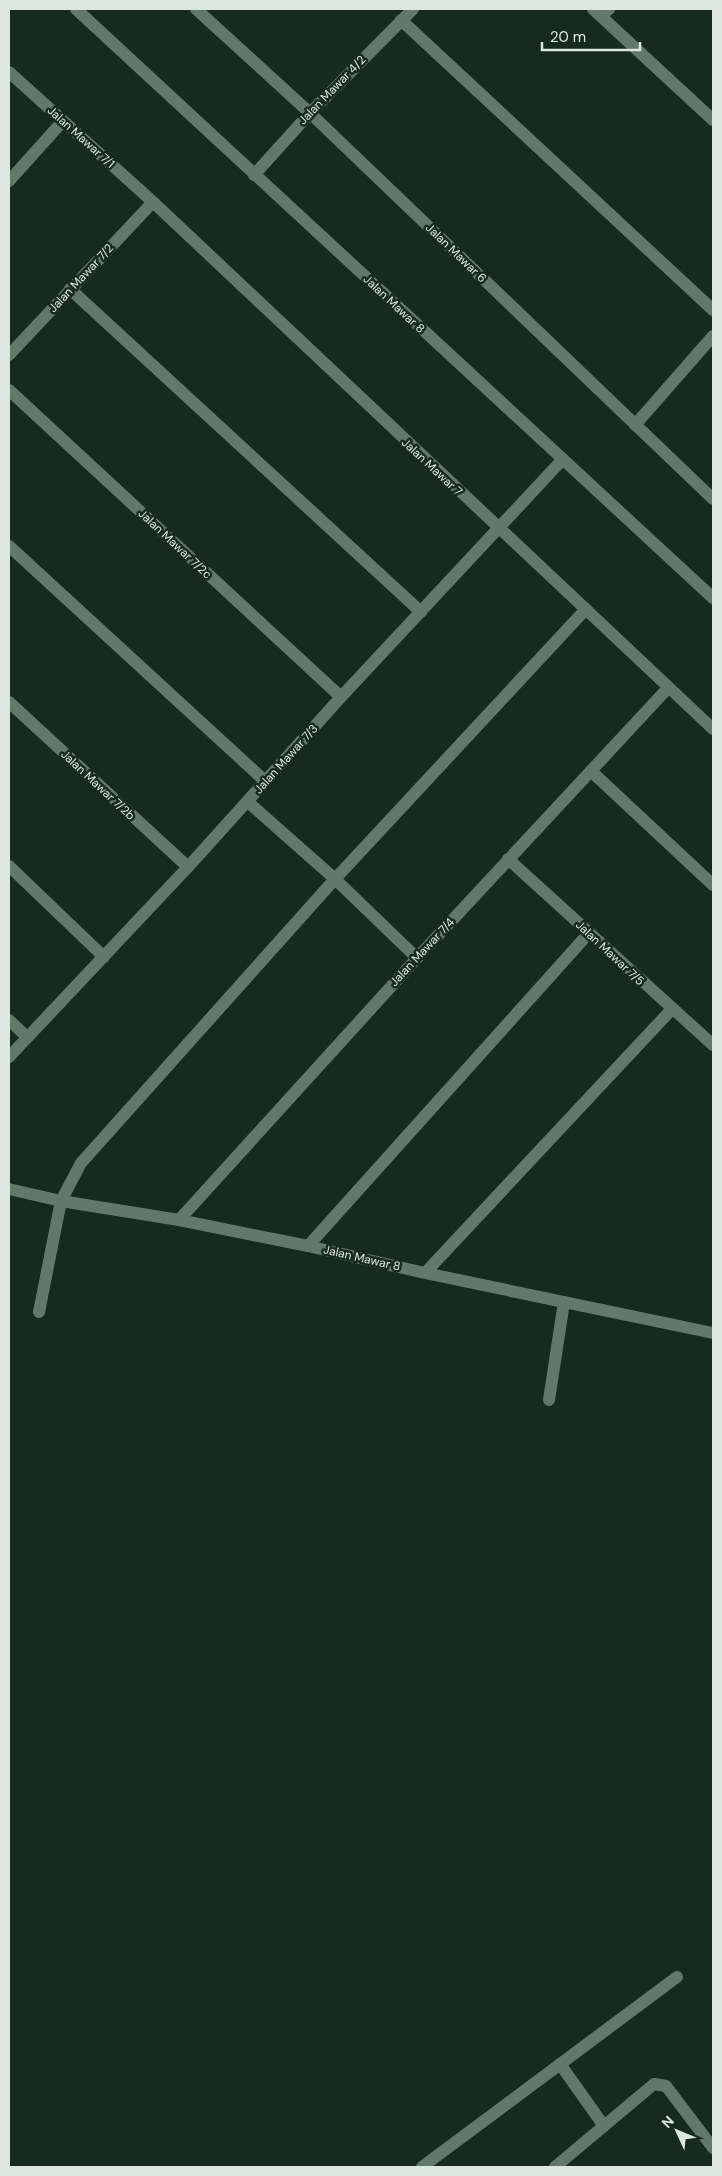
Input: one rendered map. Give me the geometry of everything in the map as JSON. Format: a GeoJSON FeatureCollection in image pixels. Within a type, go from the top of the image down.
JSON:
{"type":"FeatureCollection","features":[{"type":"Feature","properties":{"kind":"street","name":"Jalan Mawar 8"},"geometry":{"type":"LineString","coordinates":[[76,9],[713,598]]}},
{"type":"Feature","properties":{"kind":"street","name":"Jalan Mawar 6"},"geometry":{"type":"LineString","coordinates":[[196,9],[310,113],[713,500]]}},
{"type":"Feature","properties":{"kind":"street","name":"Jalan Mawar 4/2"},"geometry":{"type":"LineString","coordinates":[[254,174],[310,113],[413,9]]}},
{"type":"Feature","properties":{"kind":"street"},"geometry":{"type":"LineString","coordinates":[[601,11],[711,115]]}},
{"type":"Feature","properties":{"kind":"street"},"geometry":{"type":"LineString","coordinates":[[401,20],[713,310]]}},
{"type":"Feature","properties":{"kind":"street","name":"Jalan Mawar 7/1"},"geometry":{"type":"LineString","coordinates":[[9,72],[153,202]]}},
{"type":"Feature","properties":{"kind":"street"},"geometry":{"type":"LineString","coordinates":[[9,181],[63,121]]}},
{"type":"Feature","properties":{"kind":"street","name":"Jalan Mawar 7/2"},"geometry":{"type":"LineString","coordinates":[[9,355],[153,202]]}},
{"type":"Feature","properties":{"kind":"street","name":"Jalan Mawar 7"},"geometry":{"type":"LineString","coordinates":[[153,202],[498,529],[713,729]]}},
{"type":"Feature","properties":{"kind":"street"},"geometry":{"type":"LineString","coordinates":[[70,289],[421,612]]}},
{"type":"Feature","properties":{"kind":"street"},"geometry":{"type":"LineString","coordinates":[[635,425],[713,336]]}},
{"type":"Feature","properties":{"kind":"street","name":"Jalan Mawar 7/2c"},"geometry":{"type":"LineString","coordinates":[[9,390],[341,697]]}},
{"type":"Feature","properties":{"kind":"street","name":"Jalan Mawar 7/3"},"geometry":{"type":"LineString","coordinates":[[9,1057],[188,867],[341,697],[563,460]]}},
{"type":"Feature","properties":{"kind":"street"},"geometry":{"type":"LineString","coordinates":[[9,546],[265,782]]}},
{"type":"Feature","properties":{"kind":"street"},"geometry":{"type":"LineString","coordinates":[[39,1312],[61,1201],[81,1163],[335,879],[586,609]]}},
{"type":"Feature","properties":{"kind":"street","name":"Jalan Mawar 7/4"},"geometry":{"type":"LineString","coordinates":[[179,1220],[417,958],[508,859],[592,772],[668,688]]}},
{"type":"Feature","properties":{"kind":"street","name":"Jalan Mawar 7/2b"},"geometry":{"type":"LineString","coordinates":[[9,702],[188,867]]}},
{"type":"Feature","properties":{"kind":"street"},"geometry":{"type":"LineString","coordinates":[[592,772],[713,885]]}},
{"type":"Feature","properties":{"kind":"street"},"geometry":{"type":"LineString","coordinates":[[248,802],[335,879],[417,958]]}},
{"type":"Feature","properties":{"kind":"street","name":"Jalan Mawar 7/5"},"geometry":{"type":"LineString","coordinates":[[508,859],[713,1045]]}},
{"type":"Feature","properties":{"kind":"street"},"geometry":{"type":"LineString","coordinates":[[9,866],[104,957]]}},
{"type":"Feature","properties":{"kind":"street"},"geometry":{"type":"LineString","coordinates":[[308,1246],[589,933]]}},
{"type":"Feature","properties":{"kind":"street"},"geometry":{"type":"LineString","coordinates":[[425,1273],[672,1009]]}},
{"type":"Feature","properties":{"kind":"street"},"geometry":{"type":"LineString","coordinates":[[9,1020],[27,1037]]}},
{"type":"Feature","properties":{"kind":"street","name":"Jalan Mawar 8"},"geometry":{"type":"LineString","coordinates":[[9,1189],[61,1201],[179,1220],[308,1246],[425,1273],[713,1333]]}},
{"type":"Feature","properties":{"kind":"street"},"geometry":{"type":"LineString","coordinates":[[549,1400],[564,1302]]}},
{"type":"Feature","properties":{"kind":"street"},"geometry":{"type":"LineString","coordinates":[[422,2167],[677,1977]]}},
{"type":"Feature","properties":{"kind":"street"},"geometry":{"type":"LineString","coordinates":[[560,2064],[604,2126]]}},
{"type":"Feature","properties":{"kind":"street"},"geometry":{"type":"LineString","coordinates":[[554,2167],[654,2084],[666,2086],[713,2148]]}}]}
